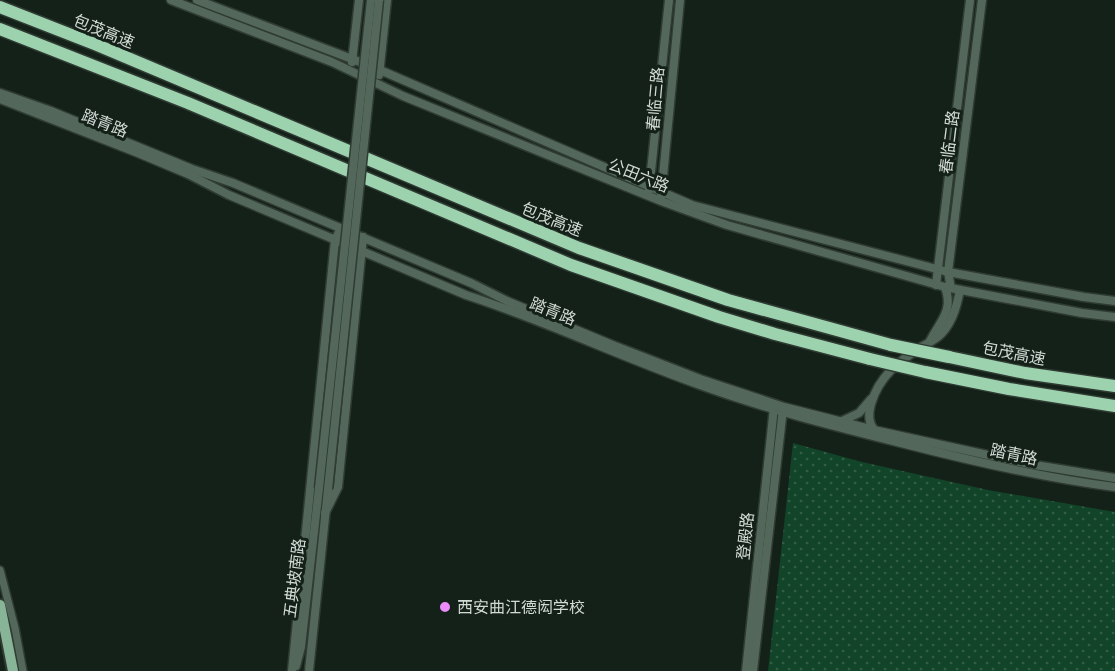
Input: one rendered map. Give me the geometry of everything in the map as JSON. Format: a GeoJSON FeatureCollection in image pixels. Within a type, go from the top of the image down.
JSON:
{"type":"FeatureCollection","features":[{"type":"Feature","properties":{"kind":"highway","name":"包茂高速"},"geometry":{"type":"LineString","coordinates":[[0,7],[97,45],[579,248],[728,300],[891,345],[1025,373],[1115,386]]}},
{"type":"Feature","properties":{"kind":"highway"},"geometry":{"type":"LineString","coordinates":[[0,29],[188,103],[571,266],[719,317],[925,372],[1009,389],[1115,406]]}},
{"type":"Feature","properties":{"kind":"main road"},"geometry":{"type":"LineString","coordinates":[[0,605],[14,671]]}},
{"type":"Feature","properties":{"kind":"street","name":"公田六路"},"geometry":{"type":"LineString","coordinates":[[171,0],[727,225],[948,288],[1115,317]]}},
{"type":"Feature","properties":{"kind":"street","name":"公田六路"},"geometry":{"type":"LineString","coordinates":[[197,0],[380,70],[649,192]]}},
{"type":"Feature","properties":{"kind":"street"},"geometry":{"type":"LineString","coordinates":[[351,71],[359,0]]}},
{"type":"Feature","properties":{"kind":"street"},"geometry":{"type":"LineString","coordinates":[[324,489],[371,0]]}},
{"type":"Feature","properties":{"kind":"street"},"geometry":{"type":"LineString","coordinates":[[324,489],[379,0]]}},
{"type":"Feature","properties":{"kind":"street"},"geometry":{"type":"LineString","coordinates":[[378,84],[387,0]]}},
{"type":"Feature","properties":{"kind":"street","name":"春临三路"},"geometry":{"type":"LineString","coordinates":[[649,192],[669,0]]}},
{"type":"Feature","properties":{"kind":"street","name":"春临三路"},"geometry":{"type":"LineString","coordinates":[[661,197],[680,0]]}},
{"type":"Feature","properties":{"kind":"street","name":"春临二路"},"geometry":{"type":"LineString","coordinates":[[948,288],[938,269],[970,0]]}},
{"type":"Feature","properties":{"kind":"street","name":"春临二路"},"geometry":{"type":"LineString","coordinates":[[948,288],[948,272],[982,0]]}},
{"type":"Feature","properties":{"kind":"street","name":"踏青路"},"geometry":{"type":"LineString","coordinates":[[0,93],[233,183],[615,346],[779,408],[1029,464],[1115,478]]}},
{"type":"Feature","properties":{"kind":"street","name":"踏青路"},"geometry":{"type":"LineString","coordinates":[[0,99],[188,174],[229,195],[466,296],[506,308],[699,385],[880,438],[1042,476],[1115,487]]}},
{"type":"Feature","properties":{"kind":"street","name":"公田六路"},"geometry":{"type":"LineString","coordinates":[[661,197],[948,272],[1115,301]]}},
{"type":"Feature","properties":{"kind":"street"},"geometry":{"type":"LineString","coordinates":[[294,671],[335,240],[341,228]]}},
{"type":"Feature","properties":{"kind":"street"},"geometry":{"type":"LineString","coordinates":[[326,513],[338,487],[363,237]]}},
{"type":"Feature","properties":{"kind":"street"},"geometry":{"type":"LineString","coordinates":[[929,342],[947,310],[948,288]]}},
{"type":"Feature","properties":{"kind":"street"},"geometry":{"type":"LineString","coordinates":[[880,438],[868,418],[873,396],[878,385],[890,370],[942,333],[950,324],[948,288]]}},
{"type":"Feature","properties":{"kind":"street"},"geometry":{"type":"LineString","coordinates":[[840,422],[859,413],[873,396]]}},
{"type":"Feature","properties":{"kind":"street","name":"登殿路"},"geometry":{"type":"LineString","coordinates":[[746,671],[779,408]]}},
{"type":"Feature","properties":{"kind":"street","name":"登殿路"},"geometry":{"type":"LineString","coordinates":[[753,671],[779,408]]}},
{"type":"Feature","properties":{"kind":"street","name":"五典坡南路"},"geometry":{"type":"LineString","coordinates":[[309,671],[326,513],[324,489]]}},
{"type":"Feature","properties":{"kind":"street","name":"五典坡南路"},"geometry":{"type":"LineString","coordinates":[[294,671],[301,647],[324,489]]}},
{"type":"Feature","properties":{"kind":"street"},"geometry":{"type":"LineString","coordinates":[[0,570],[23,671]]}},
{"type":"Feature","properties":{"kind":"green space"},"geometry":{"type":"Polygon","coordinates":[[[793,443],[862,462],[988,490],[1115,512],[1115,671],[768,671],[793,443]]]}},
{"type":"Feature","properties":{"kind":"place","name":"西安曲江德闳学校"},"geometry":{"type":"Point","coordinates":[445,607]}}]}
